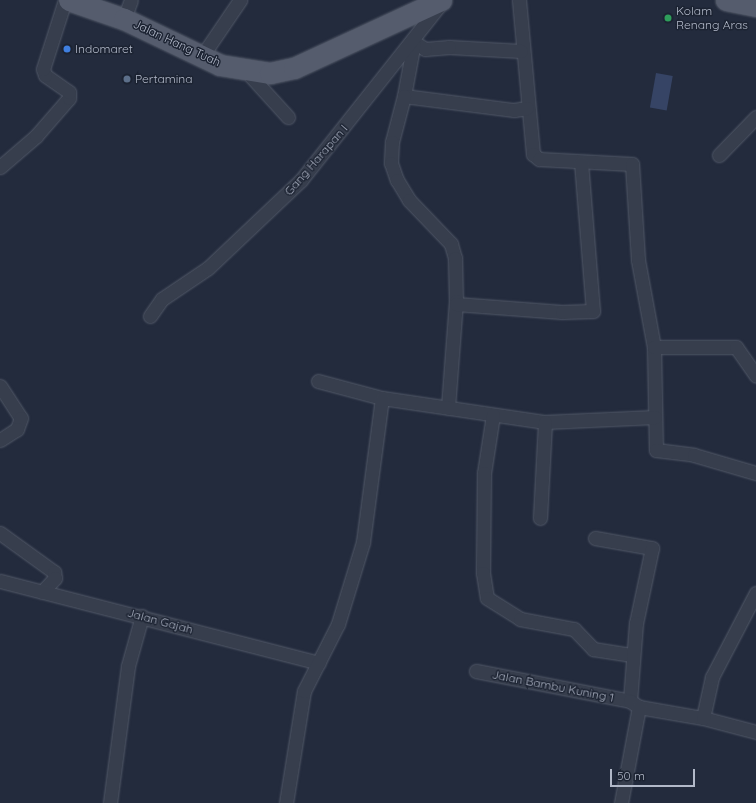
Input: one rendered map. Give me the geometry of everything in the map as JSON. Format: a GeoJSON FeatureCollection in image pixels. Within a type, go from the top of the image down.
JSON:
{"type":"FeatureCollection","features":[{"type":"Feature","properties":{"kind":"main road","name":"Jalan Hang Tuah"},"geometry":{"type":"LineString","coordinates":[[68,0],[128,9],[202,56],[247,72],[270,73],[294,68],[441,0]]}},
{"type":"Feature","properties":{"kind":"main road"},"geometry":{"type":"LineString","coordinates":[[726,0],[756,6]]}},
{"type":"Feature","properties":{"kind":"street"},"geometry":{"type":"LineString","coordinates":[[0,167],[36,136],[69,98],[69,92],[45,75],[43,69],[65,0]]}},
{"type":"Feature","properties":{"kind":"street"},"geometry":{"type":"LineString","coordinates":[[202,56],[240,0]]}},
{"type":"Feature","properties":{"kind":"street","name":"Gang Harapan I"},"geometry":{"type":"LineString","coordinates":[[150,316],[162,299],[208,268],[301,180],[414,42],[444,0]]}},
{"type":"Feature","properties":{"kind":"street"},"geometry":{"type":"LineString","coordinates":[[519,0],[527,108],[533,154],[539,159],[632,164],[638,260],[654,347],[656,450],[694,455],[756,473]]}},
{"type":"Feature","properties":{"kind":"street"},"geometry":{"type":"LineString","coordinates":[[448,408],[456,304],[455,258],[451,244],[409,200],[397,180],[391,163],[392,142],[404,96],[414,42],[425,49],[449,47],[522,51]]}},
{"type":"Feature","properties":{"kind":"street"},"geometry":{"type":"LineString","coordinates":[[247,72],[288,117]]}},
{"type":"Feature","properties":{"kind":"street"},"geometry":{"type":"LineString","coordinates":[[404,96],[514,110],[527,108]]}},
{"type":"Feature","properties":{"kind":"street"},"geometry":{"type":"LineString","coordinates":[[719,155],[756,117]]}},
{"type":"Feature","properties":{"kind":"street"},"geometry":{"type":"LineString","coordinates":[[456,304],[562,312],[593,311],[581,162]]}},
{"type":"Feature","properties":{"kind":"street"},"geometry":{"type":"LineString","coordinates":[[654,347],[736,347],[756,376]]}},
{"type":"Feature","properties":{"kind":"street"},"geometry":{"type":"LineString","coordinates":[[318,381],[382,398],[545,422],[655,417]]}},
{"type":"Feature","properties":{"kind":"street"},"geometry":{"type":"LineString","coordinates":[[0,386],[21,418],[17,429],[0,440]]}},
{"type":"Feature","properties":{"kind":"street"},"geometry":{"type":"LineString","coordinates":[[286,803],[298,714],[304,691],[338,624],[363,542],[382,398]]}},
{"type":"Feature","properties":{"kind":"street"},"geometry":{"type":"LineString","coordinates":[[493,415],[484,473],[483,573],[487,598],[520,618],[574,629],[593,649],[631,655]]}},
{"type":"Feature","properties":{"kind":"street"},"geometry":{"type":"LineString","coordinates":[[540,518],[545,422]]}},
{"type":"Feature","properties":{"kind":"street"},"geometry":{"type":"LineString","coordinates":[[0,533],[54,572],[54,578],[42,592]]}},
{"type":"Feature","properties":{"kind":"street"},"geometry":{"type":"LineString","coordinates":[[595,538],[652,548],[631,655],[635,704],[621,803]]}},
{"type":"Feature","properties":{"kind":"street","name":"Jalan Gajah"},"geometry":{"type":"LineString","coordinates":[[0,582],[142,616],[319,663]]}},
{"type":"Feature","properties":{"kind":"street"},"geometry":{"type":"LineString","coordinates":[[703,718],[712,676],[756,593]]}},
{"type":"Feature","properties":{"kind":"street"},"geometry":{"type":"LineString","coordinates":[[110,803],[127,673],[142,616]]}},
{"type":"Feature","properties":{"kind":"street","name":"Jalan Bambu Kuning 1"},"geometry":{"type":"LineString","coordinates":[[476,671],[703,718],[756,732]]}},
{"type":"Feature","properties":{"kind":"water"},"geometry":{"type":"Polygon","coordinates":[[[656,73],[673,76],[667,110],[650,107],[656,73]]]}},
{"type":"Feature","properties":{"kind":"place","name":"Kolam Renang Aras"},"geometry":{"type":"Point","coordinates":[668,18]}},
{"type":"Feature","properties":{"kind":"place","name":"Indomaret"},"geometry":{"type":"Point","coordinates":[67,49]}},
{"type":"Feature","properties":{"kind":"place","name":"Pertamina"},"geometry":{"type":"Point","coordinates":[127,79]}}]}
